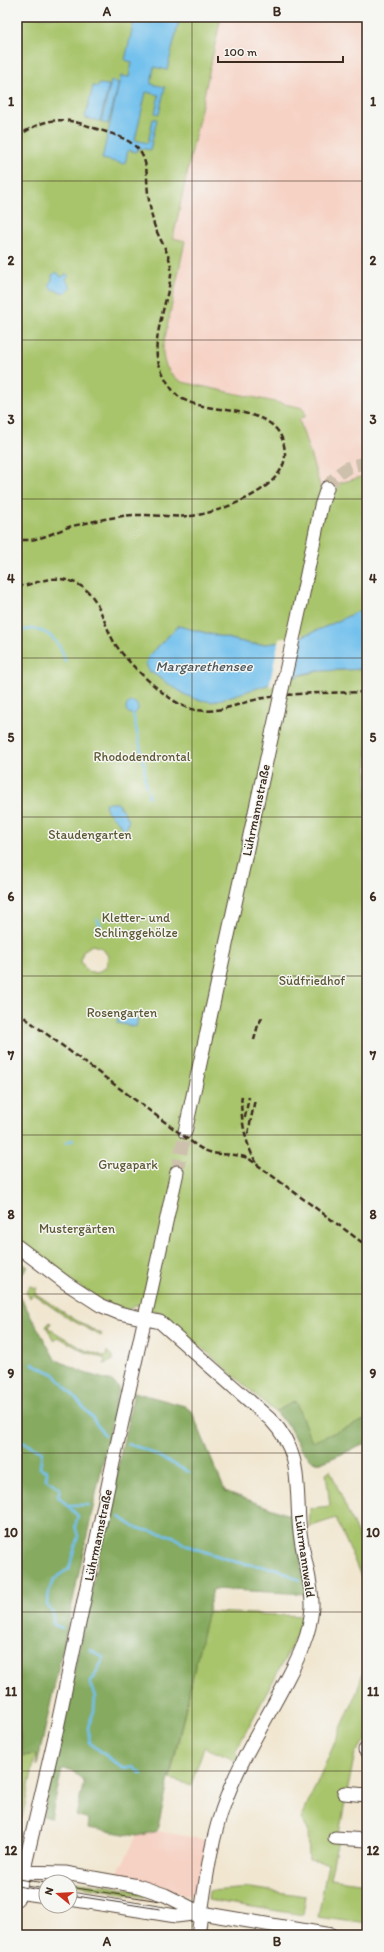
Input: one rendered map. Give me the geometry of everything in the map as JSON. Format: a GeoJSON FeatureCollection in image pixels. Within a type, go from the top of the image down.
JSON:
{"type":"FeatureCollection","features":[{"type":"Feature","properties":{"kind":"street","name":"Lührmannstraße"},"geometry":{"type":"LineString","coordinates":[[185,1132],[321,506],[327,488]]}},
{"type":"Feature","properties":{"kind":"street","name":"Lührmannstraße"},"geometry":{"type":"LineString","coordinates":[[18,1894],[20,1872],[57,1728],[144,1319],[177,1172]]}},
{"type":"Feature","properties":{"kind":"street","name":"Lührmannwald"},"geometry":{"type":"LineString","coordinates":[[17,1246],[66,1283],[100,1305],[119,1313],[160,1322],[271,1420],[289,1443],[297,1476],[300,1538],[311,1591],[312,1606],[308,1633],[296,1663],[233,1781],[222,1809],[213,1842],[198,1935]]}},
{"type":"Feature","properties":{"kind":"street"},"geometry":{"type":"LineString","coordinates":[[344,1793],[367,1795]]}},
{"type":"Feature","properties":{"kind":"street"},"geometry":{"type":"LineString","coordinates":[[335,1838],[367,1840]]}},
{"type":"Feature","properties":{"kind":"street"},"geometry":{"type":"LineString","coordinates":[[20,1872],[65,1873],[138,1886],[165,1895],[201,1913]]}},
{"type":"Feature","properties":{"kind":"street"},"geometry":{"type":"LineString","coordinates":[[18,1894],[38,1895]]}},
{"type":"Feature","properties":{"kind":"street"},"geometry":{"type":"LineString","coordinates":[[78,1900],[176,1916],[201,1913],[331,1935]]}},
{"type":"Feature","properties":{"kind":"shaded area"},"geometry":{"type":"Polygon","coordinates":[[[221,17],[367,17],[367,475],[320,490],[299,418],[303,408],[182,382],[169,373],[162,354],[185,242],[173,238],[221,17]]]}},
{"type":"Feature","properties":{"kind":"shaded area"},"geometry":{"type":"Polygon","coordinates":[[[157,1831],[207,1840],[197,1896],[178,1894],[157,1884],[116,1875],[137,1836],[157,1831]]]}},
{"type":"Feature","properties":{"kind":"green space","name":"Grugapark"},"geometry":{"type":"Polygon","coordinates":[[[17,17],[221,17],[173,238],[185,241],[163,347],[165,363],[170,372],[182,382],[303,408],[306,416],[299,419],[321,489],[367,475],[367,607],[310,633],[281,642],[266,644],[251,644],[178,626],[148,657],[288,679],[318,671],[367,669],[367,1443],[323,1462],[311,1460],[301,1450],[289,1427],[275,1412],[162,1313],[136,1305],[128,1310],[104,1302],[87,1292],[17,1240],[17,17]],[[92,945],[83,951],[81,962],[87,971],[97,973],[106,967],[108,956],[102,948],[92,945]]]}},
{"type":"Feature","properties":{"kind":"green space"},"geometry":{"type":"Polygon","coordinates":[[[17,1259],[28,1267],[17,1281],[17,1259]]]}},
{"type":"Feature","properties":{"kind":"green space"},"geometry":{"type":"Polygon","coordinates":[[[30,1286],[37,1288],[35,1293],[76,1320],[102,1334],[101,1336],[66,1317],[33,1294],[30,1298],[26,1292],[30,1286]]]}},
{"type":"Feature","properties":{"kind":"green space"},"geometry":{"type":"Polygon","coordinates":[[[17,1291],[55,1359],[84,1373],[112,1381],[119,1388],[37,1766],[36,1754],[23,1756],[17,1714],[17,1291]]]}},
{"type":"Feature","properties":{"kind":"green space"},"geometry":{"type":"Polygon","coordinates":[[[50,1322],[51,1323],[48,1328],[83,1349],[103,1356],[106,1356],[107,1351],[112,1356],[112,1361],[104,1364],[105,1359],[83,1351],[58,1337],[54,1341],[46,1326],[50,1322]]]}},
{"type":"Feature","properties":{"kind":"green space"},"geometry":{"type":"Polygon","coordinates":[[[134,1392],[185,1406],[192,1412],[225,1491],[294,1517],[306,1594],[213,1589],[157,1831],[137,1836],[88,1828],[89,1820],[76,1816],[84,1781],[71,1770],[62,1770],[51,1818],[43,1816],[134,1392]]]}},
{"type":"Feature","properties":{"kind":"green space"},"geometry":{"type":"Polygon","coordinates":[[[295,1401],[312,1442],[367,1419],[367,1443],[323,1462],[311,1460],[301,1450],[289,1427],[275,1412],[295,1401]]]}},
{"type":"Feature","properties":{"kind":"green space"},"geometry":{"type":"Polygon","coordinates":[[[330,1470],[363,1547],[367,1545],[367,1584],[360,1574],[336,1518],[309,1527],[310,1508],[330,1506],[326,1473],[330,1470]]]}},
{"type":"Feature","properties":{"kind":"green space"},"geometry":{"type":"Polygon","coordinates":[[[207,1612],[306,1616],[300,1641],[293,1640],[288,1653],[235,1752],[239,1756],[237,1761],[204,1747],[191,1785],[170,1779],[207,1612]]]}},
{"type":"Feature","properties":{"kind":"green space"},"geometry":{"type":"Polygon","coordinates":[[[367,1658],[367,1740],[355,1753],[330,1879],[367,1884],[367,1924],[318,1917],[328,1863],[309,1860],[308,1830],[301,1819],[357,1692],[367,1658]]]}},
{"type":"Feature","properties":{"kind":"green space"},"geometry":{"type":"Polygon","coordinates":[[[17,1714],[23,1756],[36,1754],[22,1818],[17,1821],[17,1714]]]}},
{"type":"Feature","properties":{"kind":"green space"},"geometry":{"type":"Polygon","coordinates":[[[78,1882],[147,1892],[162,1900],[78,1885],[78,1882]]]}},
{"type":"Feature","properties":{"kind":"green space"},"geometry":{"type":"Polygon","coordinates":[[[250,1888],[306,1896],[303,1915],[208,1900],[209,1891],[250,1888]]]}},
{"type":"Feature","properties":{"kind":"water"},"geometry":{"type":"Polygon","coordinates":[[[135,17],[180,17],[167,70],[154,67],[151,84],[165,87],[159,114],[155,113],[159,95],[146,92],[135,140],[148,143],[153,119],[157,119],[150,150],[140,148],[135,152],[128,150],[125,164],[102,159],[121,76],[129,77],[132,62],[125,60],[135,17]]]}},
{"type":"Feature","properties":{"kind":"water"},"geometry":{"type":"Polygon","coordinates":[[[111,81],[119,83],[108,124],[101,122],[111,81]]]}},
{"type":"Feature","properties":{"kind":"water"},"geometry":{"type":"Polygon","coordinates":[[[99,84],[109,85],[100,121],[85,118],[93,86],[98,87],[99,84]]]}},
{"type":"Feature","properties":{"kind":"water"},"geometry":{"type":"Polygon","coordinates":[[[57,272],[61,277],[67,274],[69,276],[66,279],[71,288],[65,293],[51,289],[49,283],[52,280],[52,275],[57,272]]]}},
{"type":"Feature","properties":{"kind":"water","name":"Margarethensee"},"geometry":{"type":"Polygon","coordinates":[[[367,607],[367,669],[318,671],[303,674],[212,702],[195,699],[184,694],[149,671],[146,664],[148,657],[178,626],[251,644],[266,644],[281,642],[310,633],[367,607]]]}},
{"type":"Feature","properties":{"kind":"water"},"geometry":{"type":"Polygon","coordinates":[[[130,702],[134,702],[138,708],[134,714],[130,714],[126,710],[126,706],[130,702]]]}},
{"type":"Feature","properties":{"kind":"water"},"geometry":{"type":"Polygon","coordinates":[[[105,803],[118,803],[129,820],[125,832],[122,831],[119,823],[108,811],[105,803]]]}},
{"type":"Feature","properties":{"kind":"water"},"geometry":{"type":"Polygon","coordinates":[[[119,1014],[138,1018],[136,1027],[117,1023],[119,1014]]]}},
{"type":"Feature","properties":{"kind":"pier"},"geometry":{"type":"Polygon","coordinates":[[[302,633],[292,679],[269,687],[279,639],[302,633]]]}},
{"type":"Feature","properties":{"kind":"waterway"},"geometry":{"type":"LineString","coordinates":[[17,631],[33,629],[39,630],[50,636],[58,644],[65,661]]}},
{"type":"Feature","properties":{"kind":"waterway"},"geometry":{"type":"LineString","coordinates":[[133,714],[144,764],[146,787]]}},
{"type":"Feature","properties":{"kind":"waterway"},"geometry":{"type":"LineString","coordinates":[[148,792],[149,797]]}},
{"type":"Feature","properties":{"kind":"waterway"},"geometry":{"type":"LineString","coordinates":[[96,928],[101,926],[97,919]]}},
{"type":"Feature","properties":{"kind":"waterway"},"geometry":{"type":"LineString","coordinates":[[33,1364],[54,1374],[91,1416],[104,1435]]}},
{"type":"Feature","properties":{"kind":"waterway"},"geometry":{"type":"LineString","coordinates":[[17,1410],[19,1415],[20,1441],[42,1451],[40,1468],[47,1471],[46,1479],[60,1488],[58,1496],[78,1516],[75,1526],[78,1536],[69,1569],[54,1579],[50,1587],[47,1605],[53,1613],[53,1624],[62,1628]]}},
{"type":"Feature","properties":{"kind":"waterway"},"geometry":{"type":"LineString","coordinates":[[17,1447],[20,1441]]}},
{"type":"Feature","properties":{"kind":"waterway"},"geometry":{"type":"LineString","coordinates":[[128,1444],[144,1449],[189,1472]]}},
{"type":"Feature","properties":{"kind":"waterway"},"geometry":{"type":"LineString","coordinates":[[66,1505],[88,1505]]}},
{"type":"Feature","properties":{"kind":"waterway"},"geometry":{"type":"LineString","coordinates":[[120,1517],[136,1528],[173,1536],[185,1545],[236,1562],[278,1569],[299,1580]]}},
{"type":"Feature","properties":{"kind":"waterway"},"geometry":{"type":"LineString","coordinates":[[91,1650],[104,1658],[90,1684],[95,1697],[94,1711],[88,1727],[90,1743],[122,1768],[133,1767],[142,1774]]}},
{"type":"Feature","properties":{"kind":"tunnel"},"geometry":{"type":"LineString","coordinates":[[327,488],[344,470],[355,465],[367,464]]}},
{"type":"Feature","properties":{"kind":"tunnel"},"geometry":{"type":"LineString","coordinates":[[177,1172],[185,1132]]}},
{"type":"Feature","properties":{"kind":"tram line"},"geometry":{"type":"LineString","coordinates":[[17,1879],[38,1882]]}},
{"type":"Feature","properties":{"kind":"tram line"},"geometry":{"type":"LineString","coordinates":[[17,1886],[38,1890]]}},
{"type":"Feature","properties":{"kind":"tram line"},"geometry":{"type":"LineString","coordinates":[[78,1888],[160,1901]]}},
{"type":"Feature","properties":{"kind":"tram line"},"geometry":{"type":"LineString","coordinates":[[78,1896],[160,1909]]}},
{"type":"Feature","properties":{"kind":"railway"},"geometry":{"type":"LineString","coordinates":[[17,137],[36,125],[54,120],[63,120],[83,124],[118,136],[129,141],[138,149],[144,159],[148,196],[153,221],[158,235],[168,254],[171,268],[169,285],[160,321],[157,345],[159,364],[165,377],[172,390],[178,396],[191,403],[258,417],[272,425],[281,436],[285,454],[282,467],[275,478],[249,497],[218,510],[191,516],[126,516],[72,526],[31,540],[17,539]]}},
{"type":"Feature","properties":{"kind":"railway"},"geometry":{"type":"LineString","coordinates":[[17,587],[44,580],[61,579],[74,582],[83,588],[91,594],[119,650],[147,680],[169,698],[188,708],[208,711],[277,696],[316,693],[367,692]]}},
{"type":"Feature","properties":{"kind":"railway"},"geometry":{"type":"LineString","coordinates":[[17,1012],[197,1146],[217,1154],[248,1158],[367,1246]]}},
{"type":"Feature","properties":{"kind":"railway"},"geometry":{"type":"LineString","coordinates":[[254,1040],[258,1025],[263,1016]]}},
{"type":"Feature","properties":{"kind":"railway"},"geometry":{"type":"LineString","coordinates":[[242,1096],[241,1103],[244,1130],[253,1157],[257,1163]]}},
{"type":"Feature","properties":{"kind":"railway"},"geometry":{"type":"LineString","coordinates":[[245,1117],[249,1097]]}},
{"type":"Feature","properties":{"kind":"railway"},"geometry":{"type":"LineString","coordinates":[[248,1134],[255,1099]]}},
{"type":"Feature","properties":{"kind":"park label","name":"Rhododendrontal"},"geometry":{"type":"Point","coordinates":[142,756]}},
{"type":"Feature","properties":{"kind":"park label","name":"Staudengarten"},"geometry":{"type":"Point","coordinates":[90,834]}},
{"type":"Feature","properties":{"kind":"park label","name":"Kletter- und Schlinggehölze"},"geometry":{"type":"Point","coordinates":[136,924]}},
{"type":"Feature","properties":{"kind":"park label","name":"Südfriedhof"},"geometry":{"type":"Point","coordinates":[312,980]}},
{"type":"Feature","properties":{"kind":"park label","name":"Rosengarten"},"geometry":{"type":"Point","coordinates":[122,1012]}},
{"type":"Feature","properties":{"kind":"park label","name":"Mustergärten"},"geometry":{"type":"Point","coordinates":[77,1228]}}]}
